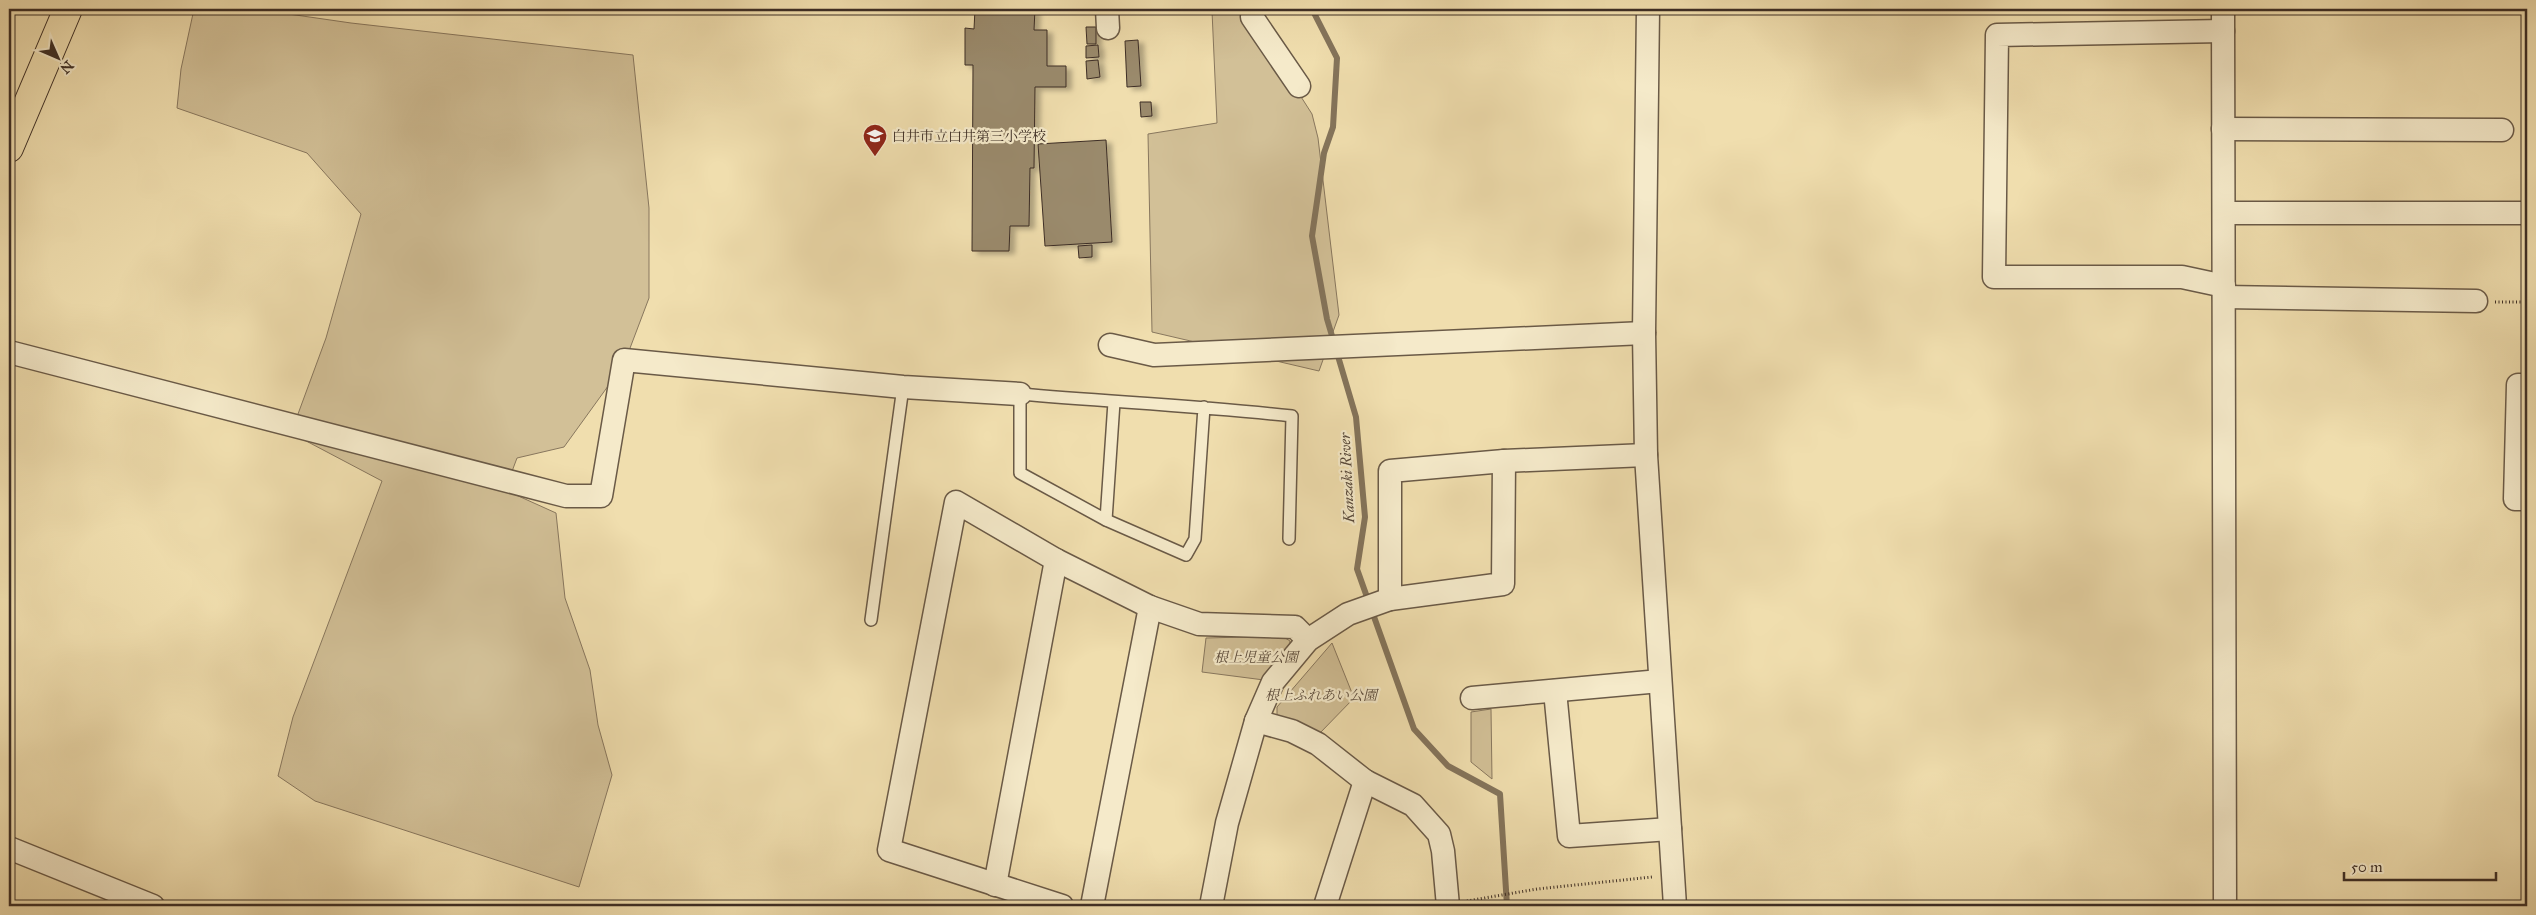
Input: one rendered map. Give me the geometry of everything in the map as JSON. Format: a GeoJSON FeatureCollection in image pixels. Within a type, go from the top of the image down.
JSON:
{"type":"FeatureCollection","features":[{"type":"Feature","properties":{"kind":"main road"},"geometry":{"type":"LineString","coordinates":[[9,148],[68,9]]}},
{"type":"Feature","properties":{"kind":"street"},"geometry":{"type":"LineString","coordinates":[[1253,9],[1252,17],[1299,86]]}},
{"type":"Feature","properties":{"kind":"street"},"geometry":{"type":"LineString","coordinates":[[1648,9],[1644,333],[1646,455],[1676,906]]}},
{"type":"Feature","properties":{"kind":"street"},"geometry":{"type":"LineString","coordinates":[[2224,906],[2224,292],[2224,213],[2223,20],[1996,35],[1985,277],[2182,276],[2224,292],[2476,301]]}},
{"type":"Feature","properties":{"kind":"street"},"geometry":{"type":"LineString","coordinates":[[2223,129],[2502,130]]}},
{"type":"Feature","properties":{"kind":"street"},"geometry":{"type":"LineString","coordinates":[[2224,213],[2527,213]]}},
{"type":"Feature","properties":{"kind":"street"},"geometry":{"type":"LineString","coordinates":[[1110,345],[1154,355],[1644,333]]}},
{"type":"Feature","properties":{"kind":"street"},"geometry":{"type":"LineString","coordinates":[[9,352],[566,496],[601,496],[624,360],[903,387],[1020,394]]}},
{"type":"Feature","properties":{"kind":"street"},"geometry":{"type":"LineString","coordinates":[[2527,385],[2518,385],[2515,499],[2527,499]]}},
{"type":"Feature","properties":{"kind":"street"},"geometry":{"type":"LineString","coordinates":[[1390,599],[1390,470],[1504,461],[1646,455]]}},
{"type":"Feature","properties":{"kind":"street"},"geometry":{"type":"LineString","coordinates":[[1211,906],[1227,823],[1256,721],[1273,682],[1308,640],[1348,614],[1390,599],[1503,584],[1504,461]]}},
{"type":"Feature","properties":{"kind":"street"},"geometry":{"type":"LineString","coordinates":[[1062,906],[888,850],[956,502],[1056,560],[1150,607],[1199,624],[1295,627],[1308,640]]}},
{"type":"Feature","properties":{"kind":"street"},"geometry":{"type":"LineString","coordinates":[[996,886],[1056,560]]}},
{"type":"Feature","properties":{"kind":"street"},"geometry":{"type":"LineString","coordinates":[[1092,906],[1150,607]]}},
{"type":"Feature","properties":{"kind":"street"},"geometry":{"type":"LineString","coordinates":[[1472,698],[1660,681]]}},
{"type":"Feature","properties":{"kind":"street"},"geometry":{"type":"LineString","coordinates":[[1555,691],[1569,836],[1670,828]]}},
{"type":"Feature","properties":{"kind":"street"},"geometry":{"type":"LineString","coordinates":[[1256,721],[1292,731],[1318,744],[1365,780],[1413,804],[1439,834],[1443,851],[1447,905]]}},
{"type":"Feature","properties":{"kind":"street"},"geometry":{"type":"LineString","coordinates":[[1325,906],[1365,780]]}},
{"type":"Feature","properties":{"kind":"street"},"geometry":{"type":"LineString","coordinates":[[9,848],[153,906]]}},
{"type":"Feature","properties":{"kind":"lane"},"geometry":{"type":"LineString","coordinates":[[871,620],[903,387]]}},
{"type":"Feature","properties":{"kind":"lane"},"geometry":{"type":"LineString","coordinates":[[1204,407],[1195,539],[1186,555],[1106,520],[1020,473],[1020,394],[1204,407],[1292,416],[1288,539]]}},
{"type":"Feature","properties":{"kind":"lane"},"geometry":{"type":"LineString","coordinates":[[1106,520],[1114,402]]}},
{"type":"Feature","properties":{"kind":"path"},"geometry":{"type":"LineString","coordinates":[[2476,301],[2527,302]]}},
{"type":"Feature","properties":{"kind":"path"},"geometry":{"type":"LineString","coordinates":[[1447,905],[1536,889],[1673,874]]}},
{"type":"Feature","properties":{"kind":"green space"},"geometry":{"type":"Polygon","coordinates":[[[194,9],[254,9],[351,23],[633,55],[649,208],[649,298],[624,364],[564,447],[517,458],[505,490],[556,513],[565,598],[590,670],[598,725],[612,775],[579,887],[315,801],[278,776],[293,717],[382,481],[291,433],[326,338],[361,214],[307,153],[177,108],[181,69],[194,9]]]}},
{"type":"Feature","properties":{"kind":"green space"},"geometry":{"type":"Polygon","coordinates":[[[1146,9],[1245,9],[1312,114],[1318,138],[1339,315],[1319,371],[1152,332],[1148,134],[1217,123],[1212,11],[1146,9]]]}},
{"type":"Feature","properties":{"kind":"green space","name":"根上児童公園"},"geometry":{"type":"Polygon","coordinates":[[[1282,636],[1290,641],[1289,651],[1264,680],[1202,672],[1206,638],[1282,636]]]}},
{"type":"Feature","properties":{"kind":"green space","name":"根上ふれあい公園"},"geometry":{"type":"Polygon","coordinates":[[[1332,643],[1354,698],[1319,734],[1277,718],[1277,707],[1332,643]]]}},
{"type":"Feature","properties":{"kind":"green space"},"geometry":{"type":"Polygon","coordinates":[[[1491,709],[1492,779],[1471,762],[1471,712],[1491,709]]]}},
{"type":"Feature","properties":{"kind":"building"},"geometry":{"type":"Polygon","coordinates":[[[975,9],[1035,9],[1034,30],[1047,30],[1047,66],[1066,66],[1066,87],[1035,87],[1034,168],[1030,168],[1029,226],[1010,226],[1009,251],[972,251],[973,65],[965,65],[965,28],[974,29],[975,9]]]}},
{"type":"Feature","properties":{"kind":"building"},"geometry":{"type":"Polygon","coordinates":[[[1086,27],[1096,27],[1096,44],[1087,44],[1086,27]]]}},
{"type":"Feature","properties":{"kind":"building"},"geometry":{"type":"Polygon","coordinates":[[[1138,40],[1141,86],[1127,87],[1125,41],[1138,40]]]}},
{"type":"Feature","properties":{"kind":"building"},"geometry":{"type":"Polygon","coordinates":[[[1098,45],[1099,57],[1086,58],[1086,46],[1098,45]]]}},
{"type":"Feature","properties":{"kind":"building"},"geometry":{"type":"Polygon","coordinates":[[[1098,60],[1100,77],[1087,79],[1086,61],[1098,60]]]}},
{"type":"Feature","properties":{"kind":"building"},"geometry":{"type":"Polygon","coordinates":[[[1140,102],[1151,102],[1152,116],[1141,117],[1140,102]]]}},
{"type":"Feature","properties":{"kind":"building"},"geometry":{"type":"Polygon","coordinates":[[[1106,140],[1112,242],[1045,246],[1038,144],[1106,140]]]}},
{"type":"Feature","properties":{"kind":"building"},"geometry":{"type":"Polygon","coordinates":[[[1092,245],[1092,257],[1079,258],[1078,246],[1092,245]]]}},
{"type":"Feature","properties":{"kind":"waterway","name":"Kanzaki River"},"geometry":{"type":"LineString","coordinates":[[1312,9],[1337,58],[1333,127],[1324,153],[1312,236],[1327,319],[1356,417],[1365,517],[1357,569],[1414,729],[1448,766],[1500,794],[1507,906]]}},
{"type":"Feature","properties":{"kind":"place","name":"白井市立白井第三小学校"},"geometry":{"type":"Point","coordinates":[875,157]}}]}
